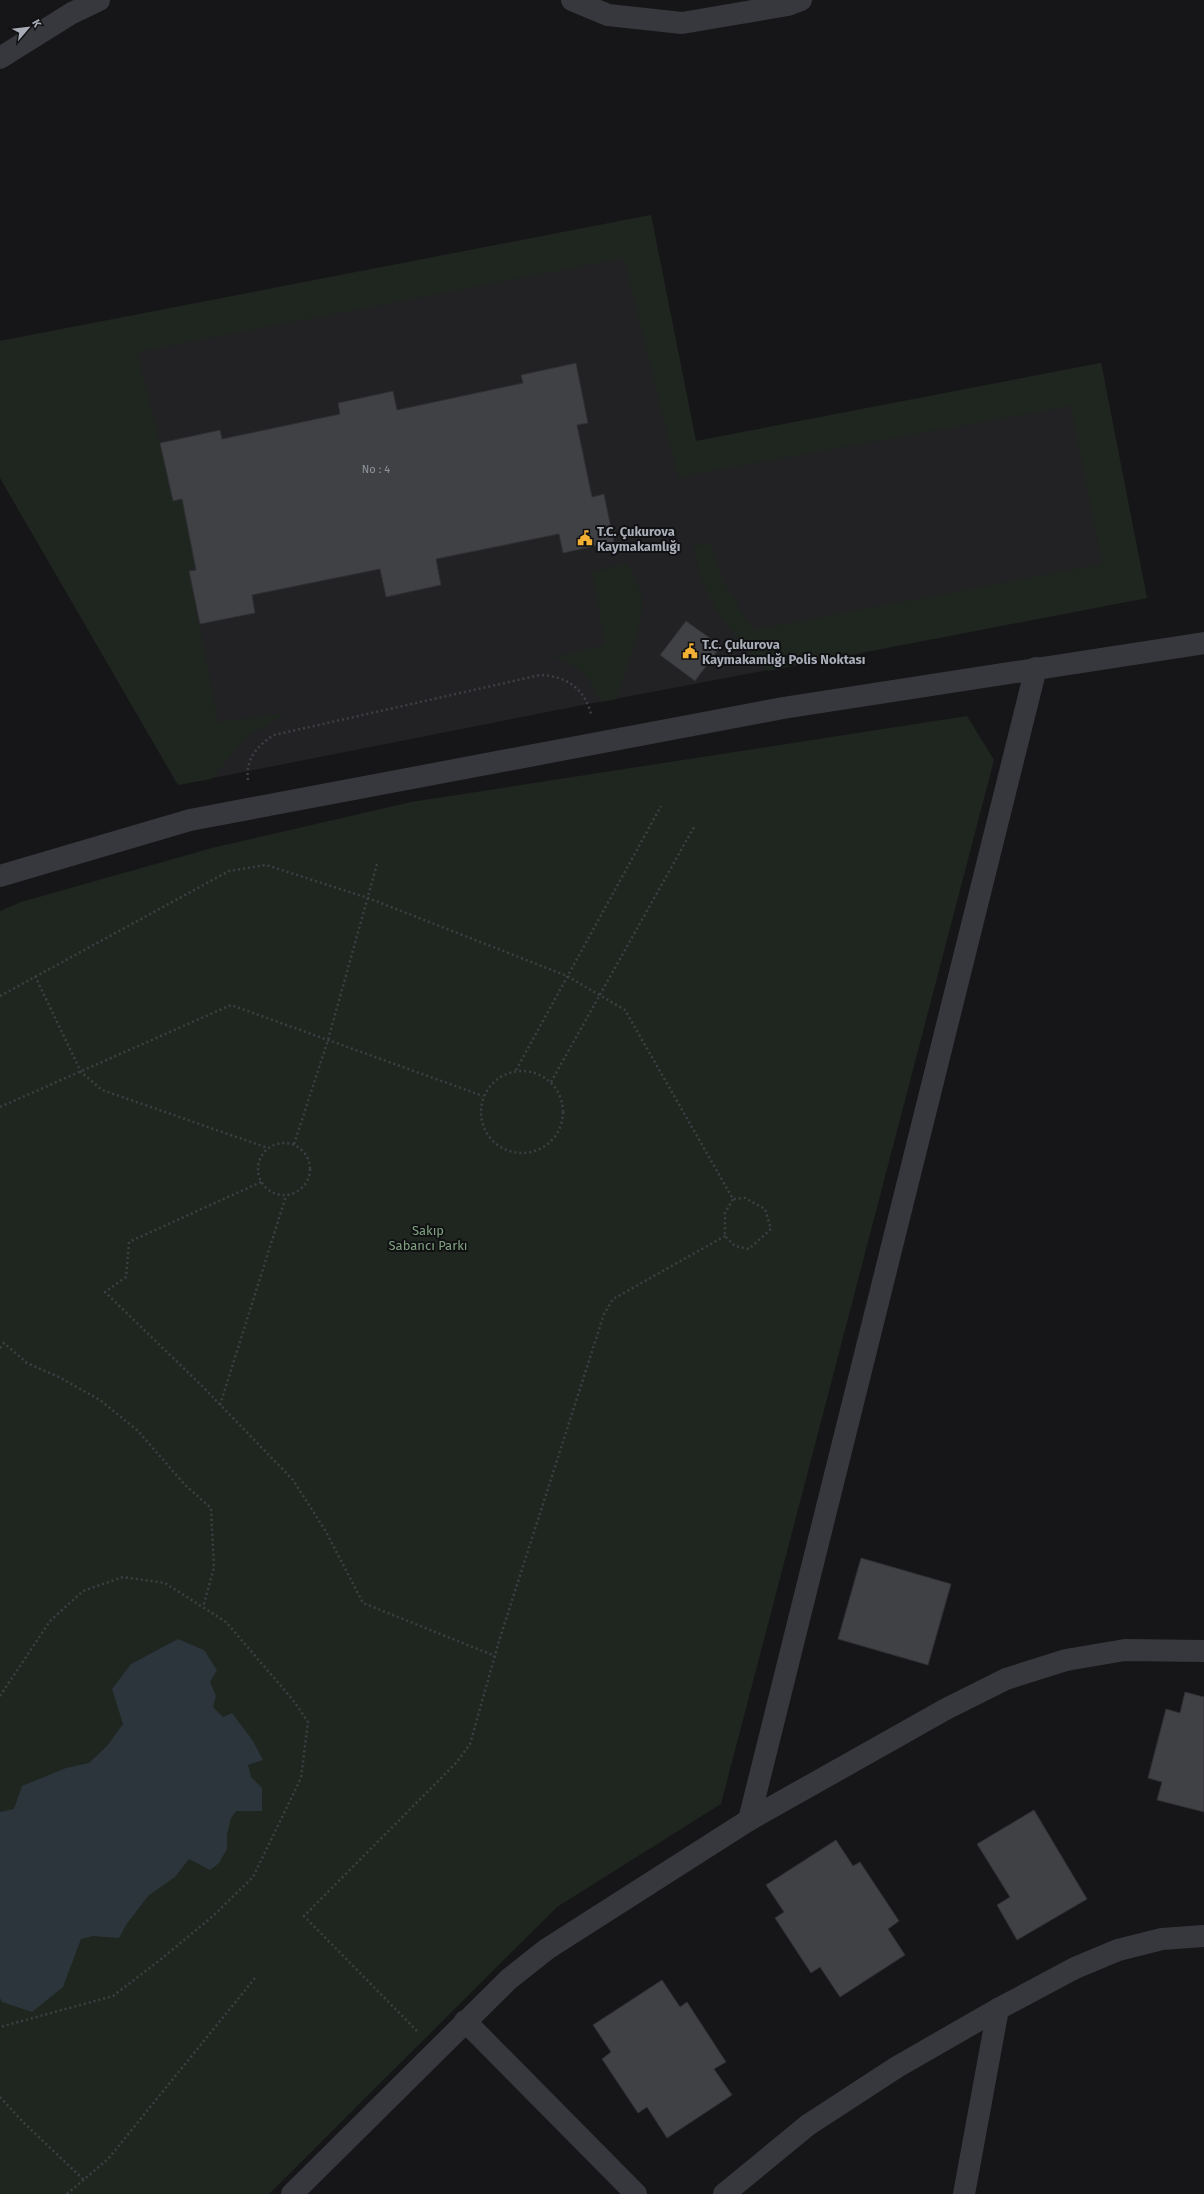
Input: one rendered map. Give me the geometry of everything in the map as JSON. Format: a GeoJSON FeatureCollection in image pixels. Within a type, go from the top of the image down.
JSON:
{"type":"FeatureCollection","features":[{"type":"Feature","properties":{"kind":"street"},"geometry":{"type":"LineString","coordinates":[[0,58],[68,6],[99,0]]}},
{"type":"Feature","properties":{"kind":"street"},"geometry":{"type":"LineString","coordinates":[[572,0],[608,15],[682,23],[788,5],[801,0]]}},
{"type":"Feature","properties":{"kind":"street"},"geometry":{"type":"LineString","coordinates":[[0,876],[198,818],[783,708],[1204,643]]}},
{"type":"Feature","properties":{"kind":"street"},"geometry":{"type":"LineString","coordinates":[[749,1820],[1036,668]]}},
{"type":"Feature","properties":{"kind":"street"},"geometry":{"type":"LineString","coordinates":[[292,2194],[509,1979],[546,1949],[749,1820],[946,1709],[1006,1679],[1066,1660],[1125,1650],[1204,1651]]}},
{"type":"Feature","properties":{"kind":"street"},"geometry":{"type":"LineString","coordinates":[[724,2194],[808,2125],[897,2067],[998,2009],[1075,1968],[1118,1950],[1162,1939],[1204,1936]]}},
{"type":"Feature","properties":{"kind":"street"},"geometry":{"type":"LineString","coordinates":[[964,2194],[998,2009]]}},
{"type":"Feature","properties":{"kind":"street"},"geometry":{"type":"LineString","coordinates":[[465,2021],[636,2194]]}},
{"type":"Feature","properties":{"kind":"path"},"geometry":{"type":"LineString","coordinates":[[249,784],[247,771],[252,756],[261,743],[274,734],[540,675],[563,678],[580,690],[588,704],[592,719]]}},
{"type":"Feature","properties":{"kind":"path"},"geometry":{"type":"LineString","coordinates":[[516,1070],[661,806]]}},
{"type":"Feature","properties":{"kind":"path"},"geometry":{"type":"LineString","coordinates":[[551,1082],[694,827]]}},
{"type":"Feature","properties":{"kind":"path"},"geometry":{"type":"LineString","coordinates":[[294,1144],[328,1040],[377,864]]}},
{"type":"Feature","properties":{"kind":"path"},"geometry":{"type":"LineString","coordinates":[[0,996],[230,871],[266,865],[368,898],[567,976],[601,994],[625,1010],[733,1199]]}},
{"type":"Feature","properties":{"kind":"path"},"geometry":{"type":"LineString","coordinates":[[35,976],[81,1072],[102,1090],[268,1148],[285,1143],[294,1144],[307,1155],[311,1172],[304,1187],[298,1192],[286,1196],[273,1194],[261,1182],[258,1175],[259,1160],[268,1148]]}},
{"type":"Feature","properties":{"kind":"path"},"geometry":{"type":"LineString","coordinates":[[0,1107],[231,1005],[483,1096]]}},
{"type":"Feature","properties":{"kind":"path"},"geometry":{"type":"LineString","coordinates":[[516,1070],[530,1071],[544,1076],[551,1082],[562,1098],[564,1113],[561,1126],[551,1142],[534,1152],[520,1154],[508,1151],[496,1144],[487,1135],[482,1123],[480,1110],[483,1096],[490,1084],[502,1075],[516,1070]]}},
{"type":"Feature","properties":{"kind":"path"},"geometry":{"type":"LineString","coordinates":[[261,1182],[129,1242],[126,1277],[105,1292],[220,1405],[293,1480],[325,1530],[363,1603],[494,1656]]}},
{"type":"Feature","properties":{"kind":"path"},"geometry":{"type":"LineString","coordinates":[[220,1405],[286,1196]]}},
{"type":"Feature","properties":{"kind":"path"},"geometry":{"type":"LineString","coordinates":[[745,1198],[765,1209],[771,1229],[749,1249],[735,1246],[725,1236],[725,1213],[733,1199],[745,1198]]}},
{"type":"Feature","properties":{"kind":"path"},"geometry":{"type":"LineString","coordinates":[[436,2050],[304,1916],[457,1762],[470,1744],[494,1656],[604,1314],[613,1299],[725,1236]]}},
{"type":"Feature","properties":{"kind":"path"},"geometry":{"type":"LineString","coordinates":[[0,1348],[4,1343],[27,1363],[60,1377],[100,1400],[138,1431],[185,1485],[211,1508],[214,1568],[203,1607]]}},
{"type":"Feature","properties":{"kind":"path"},"geometry":{"type":"LineString","coordinates":[[0,1696],[50,1622],[82,1591],[124,1577],[165,1583],[226,1622],[293,1700],[308,1722],[301,1778],[253,1877],[184,1940],[113,1996],[0,2027]]}},
{"type":"Feature","properties":{"kind":"path"},"geometry":{"type":"LineString","coordinates":[[67,2194],[108,2158],[255,1978]]}},
{"type":"Feature","properties":{"kind":"path"},"geometry":{"type":"LineString","coordinates":[[0,2097],[23,2122],[84,2180]]}},
{"type":"Feature","properties":{"kind":"shaded area","name":"T.C. Çukurova Kaymakamlığı"},"geometry":{"type":"Polygon","coordinates":[[[651,215],[696,441],[1101,363],[1147,598],[588,704],[178,785],[0,478],[0,341],[651,215]]]}},
{"type":"Feature","properties":{"kind":"shaded area"},"geometry":{"type":"Polygon","coordinates":[[[178,1639],[204,1650],[217,1670],[210,1682],[216,1696],[213,1707],[223,1717],[232,1713],[253,1741],[263,1760],[248,1765],[251,1777],[262,1788],[262,1811],[236,1811],[231,1818],[227,1835],[227,1849],[219,1863],[210,1870],[189,1859],[175,1877],[148,1896],[126,1925],[119,1938],[93,1936],[81,1939],[63,1987],[32,2012],[2,2002],[0,1998],[0,1812],[14,1809],[22,1786],[66,1768],[89,1763],[107,1746],[123,1724],[112,1689],[131,1664],[178,1639]]]}},
{"type":"Feature","properties":{"kind":"green space"},"geometry":{"type":"Polygon","coordinates":[[[651,215],[696,441],[1101,363],[1147,598],[768,671],[741,643],[711,600],[703,583],[694,546],[710,543],[724,583],[753,630],[1102,564],[1071,406],[678,477],[624,258],[137,352],[173,501],[182,499],[196,570],[189,571],[218,722],[286,713],[246,738],[211,779],[178,785],[0,478],[0,341],[651,215]]]}},
{"type":"Feature","properties":{"kind":"green space"},"geometry":{"type":"Polygon","coordinates":[[[627,563],[637,582],[641,594],[641,616],[634,646],[617,699],[601,702],[588,679],[578,669],[554,657],[605,645],[592,572],[627,563]]]}},
{"type":"Feature","properties":{"kind":"green space","name":"Sakıp Sabancı Parkı"},"geometry":{"type":"Polygon","coordinates":[[[967,716],[994,760],[721,1804],[557,1907],[269,2194],[0,2194],[0,911],[21,902],[212,848],[411,802],[967,716]]]}},
{"type":"Feature","properties":{"kind":"building","name":"T.C. Çukurova Kaymakamlığı"},"geometry":{"type":"Polygon","coordinates":[[[576,363],[588,423],[577,425],[592,497],[604,494],[614,542],[563,553],[559,534],[436,559],[441,585],[386,597],[380,569],[252,595],[255,613],[200,624],[189,571],[196,570],[182,499],[173,501],[160,443],[220,430],[222,439],[340,414],[338,403],[393,391],[397,410],[523,383],[521,375],[576,363]]]}},
{"type":"Feature","properties":{"kind":"building","name":"T.C. Çukurova Kaymakamlığı Polis Noktası"},"geometry":{"type":"Polygon","coordinates":[[[686,621],[721,646],[695,681],[660,655],[686,621]]]}},
{"type":"Feature","properties":{"kind":"building"},"geometry":{"type":"Polygon","coordinates":[[[861,1558],[951,1584],[928,1665],[838,1639],[861,1558]]]}},
{"type":"Feature","properties":{"kind":"building"},"geometry":{"type":"Polygon","coordinates":[[[1185,1692],[1204,1697],[1204,1812],[1157,1800],[1162,1782],[1148,1778],[1166,1709],[1180,1713],[1185,1692]]]}},
{"type":"Feature","properties":{"kind":"building"},"geometry":{"type":"Polygon","coordinates":[[[1034,1810],[1087,1899],[1017,1940],[997,1905],[1010,1897],[977,1844],[1034,1810]]]}},
{"type":"Feature","properties":{"kind":"building"},"geometry":{"type":"Polygon","coordinates":[[[836,1840],[853,1866],[860,1862],[899,1921],[888,1929],[905,1955],[840,1997],[820,1967],[811,1973],[775,1918],[784,1912],[766,1885],[836,1840]]]}},
{"type":"Feature","properties":{"kind":"building"},"geometry":{"type":"Polygon","coordinates":[[[662,1980],[680,2007],[687,2002],[726,2062],[714,2069],[732,2095],[667,2138],[647,2107],[638,2113],[602,2059],[611,2052],[593,2025],[662,1980]]]}},
{"type":"Feature","properties":{"kind":"place","name":"T.C. Çukurova Kaymakamlığı"},"geometry":{"type":"Point","coordinates":[585,538]}},
{"type":"Feature","properties":{"kind":"place","name":"T.C. Çukurova Kaymakamlığı Polis Noktası"},"geometry":{"type":"Point","coordinates":[690,651]}}]}
